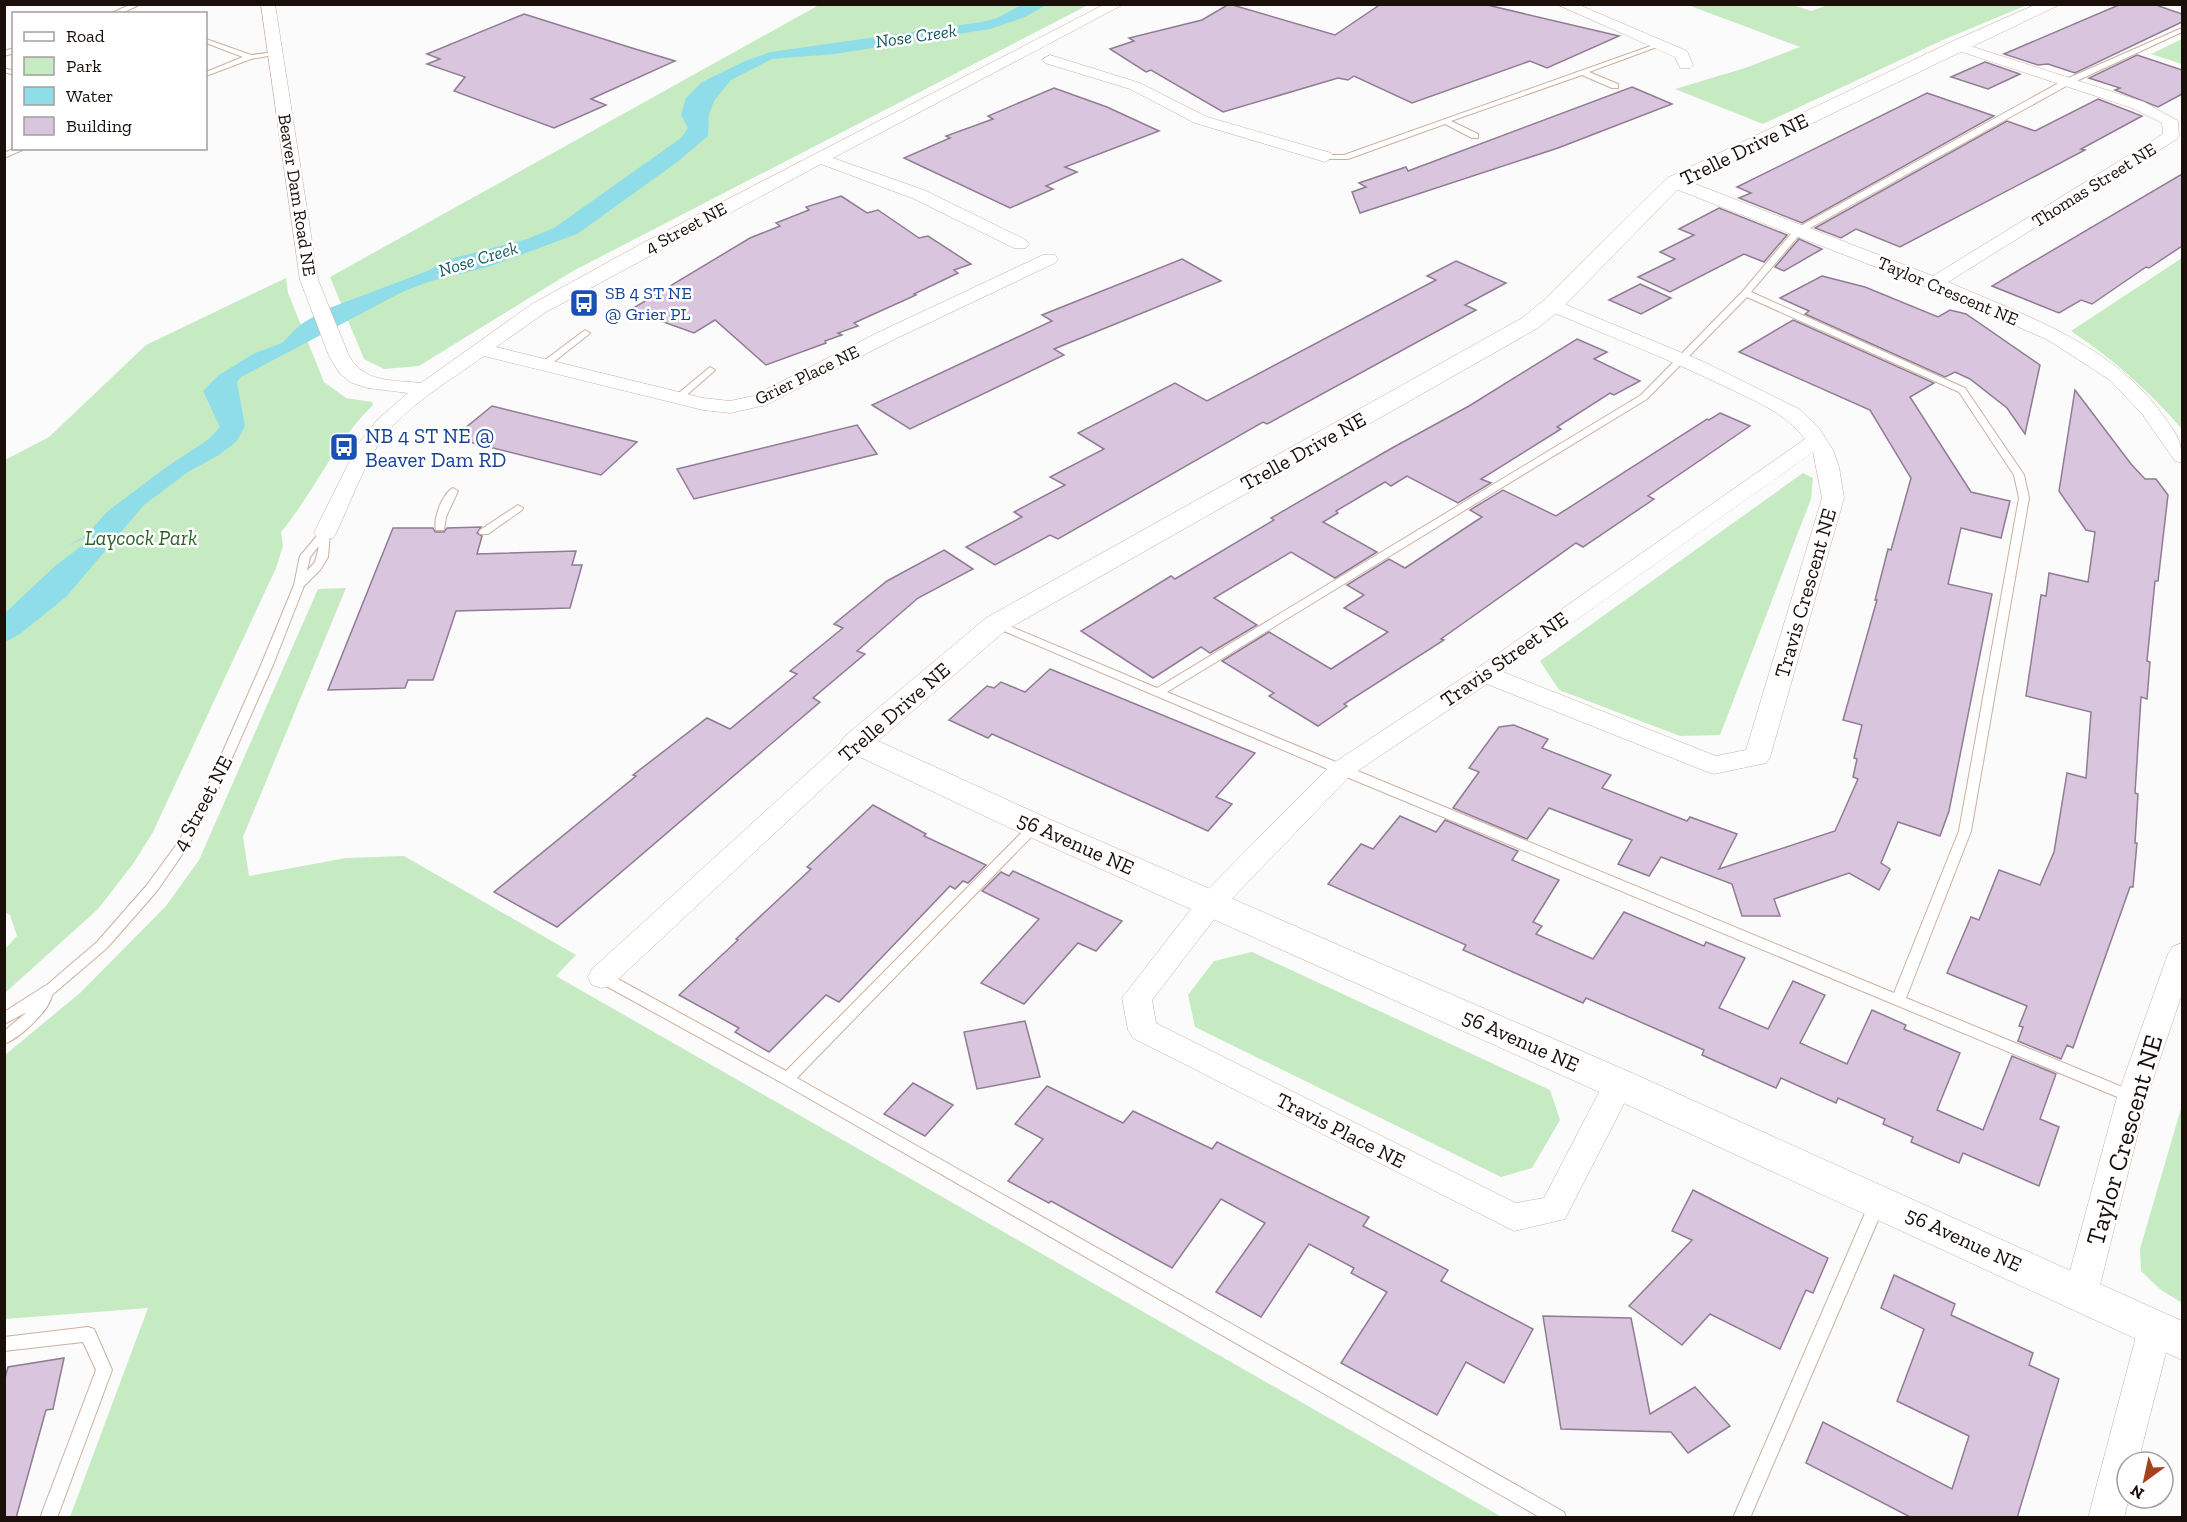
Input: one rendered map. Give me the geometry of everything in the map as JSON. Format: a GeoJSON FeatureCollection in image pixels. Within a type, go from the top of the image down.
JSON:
{"type":"FeatureCollection","features":[{"type":"Feature","properties":{"kind":"street","name":"Beaver Dam Road NE"},"geometry":{"type":"LineString","coordinates":[[268,4],[309,280],[339,356],[347,370],[359,380],[425,389]]}},
{"type":"Feature","properties":{"kind":"street","name":"4 Street NE"},"geometry":{"type":"LineString","coordinates":[[325,533],[368,444],[385,423],[425,389],[539,308],[588,280],[1118,4]]}},
{"type":"Feature","properties":{"kind":"street"},"geometry":{"type":"LineString","coordinates":[[1563,4],[1682,54],[1685,65]]}},
{"type":"Feature","properties":{"kind":"street","name":"Trelle Drive NE"},"geometry":{"type":"LineString","coordinates":[[602,977],[856,743],[996,624],[1530,323],[1552,305],[1674,182],[1958,46],[2053,4]]}},
{"type":"Feature","properties":{"kind":"street","name":"Thomas Street NE"},"geometry":{"type":"LineString","coordinates":[[1934,283],[2171,136],[2170,121],[2138,105],[1958,46]]}},
{"type":"Feature","properties":{"kind":"street"},"geometry":{"type":"LineString","coordinates":[[1050,60],[1135,86],[1201,120],[1325,157]]}},
{"type":"Feature","properties":{"kind":"street"},"geometry":{"type":"LineString","coordinates":[[820,159],[918,194],[1020,244]]}},
{"type":"Feature","properties":{"kind":"street","name":"Taylor Crescent NE"},"geometry":{"type":"LineString","coordinates":[[1674,182],[1934,283],[2055,336],[2117,376],[2149,410],[2182,456]]}},
{"type":"Feature","properties":{"kind":"street","name":"Grier Place NE"},"geometry":{"type":"LineString","coordinates":[[479,349],[678,398],[730,407],[759,401],[886,336],[1049,259]]}},
{"type":"Feature","properties":{"kind":"street","name":"Travis Crescent NE"},"geometry":{"type":"LineString","coordinates":[[1485,674],[1714,765],[1757,757],[1833,498],[1830,467],[1817,440],[1802,421],[1682,358],[1552,305]]}},
{"type":"Feature","properties":{"kind":"street","name":"Travis Street NE"},"geometry":{"type":"LineString","coordinates":[[1212,902],[1341,770],[1485,674],[1817,440]]}},
{"type":"Feature","properties":{"kind":"street","name":"56 Avenue NE"},"geometry":{"type":"LineString","coordinates":[[856,743],[1035,826],[1212,902],[1879,1201],[2169,1335]]}},
{"type":"Feature","properties":{"kind":"street","name":"Travis Place NE"},"geometry":{"type":"LineString","coordinates":[[1212,902],[1137,998],[1143,1030],[1514,1217],[1554,1209],[1619,1084]]}},
{"type":"Feature","properties":{"kind":"street","name":"Taylor Crescent NE"},"geometry":{"type":"LineString","coordinates":[[2081,1293],[2132,1096],[2182,954]]}},
{"type":"Feature","properties":{"kind":"street"},"geometry":{"type":"LineString","coordinates":[[2106,1518],[2169,1335]]}},
{"type":"Feature","properties":{"kind":"lane"},"geometry":{"type":"LineString","coordinates":[[121,12],[138,4]]}},
{"type":"Feature","properties":{"kind":"lane"},"geometry":{"type":"LineString","coordinates":[[1159,692],[1644,396],[1746,293],[1798,231],[2067,82],[2182,30]]}},
{"type":"Feature","properties":{"kind":"lane"},"geometry":{"type":"LineString","coordinates":[[207,41],[250,57]]}},
{"type":"Feature","properties":{"kind":"lane"},"geometry":{"type":"LineString","coordinates":[[1325,157],[1345,157],[1661,44]]}},
{"type":"Feature","properties":{"kind":"lane"},"geometry":{"type":"LineString","coordinates":[[207,74],[250,57],[275,54]]}},
{"type":"Feature","properties":{"kind":"lane"},"geometry":{"type":"LineString","coordinates":[[1582,72],[1615,86]]}},
{"type":"Feature","properties":{"kind":"lane"},"geometry":{"type":"LineString","coordinates":[[1445,121],[1475,136]]}},
{"type":"Feature","properties":{"kind":"lane"},"geometry":{"type":"LineString","coordinates":[[4,156],[18,150]]}},
{"type":"Feature","properties":{"kind":"lane"},"geometry":{"type":"LineString","coordinates":[[1746,293],[1962,390],[2019,475],[2024,498],[1965,831],[1898,1000]]}},
{"type":"Feature","properties":{"kind":"lane"},"geometry":{"type":"LineString","coordinates":[[544,365],[585,333]]}},
{"type":"Feature","properties":{"kind":"lane"},"geometry":{"type":"LineString","coordinates":[[678,398],[710,370]]}},
{"type":"Feature","properties":{"kind":"lane"},"geometry":{"type":"LineString","coordinates":[[440,528],[441,517],[453,492]]}},
{"type":"Feature","properties":{"kind":"lane"},"geometry":{"type":"LineString","coordinates":[[484,532],[518,508]]}},
{"type":"Feature","properties":{"kind":"lane","name":"4 Street NE"},"geometry":{"type":"LineString","coordinates":[[298,585],[314,571],[326,553],[325,533]]}},
{"type":"Feature","properties":{"kind":"lane","name":"4 Street NE"},"geometry":{"type":"LineString","coordinates":[[4,1038],[26,1022],[53,988],[125,920],[184,843],[211,792],[241,725],[298,585],[300,572],[309,549],[325,533]]}},
{"type":"Feature","properties":{"kind":"lane"},"geometry":{"type":"LineString","coordinates":[[996,624],[1341,770],[2132,1096]]}},
{"type":"Feature","properties":{"kind":"lane"},"geometry":{"type":"LineString","coordinates":[[787,1079],[1035,826]]}},
{"type":"Feature","properties":{"kind":"lane"},"geometry":{"type":"LineString","coordinates":[[602,977],[787,1079],[1558,1518]]}},
{"type":"Feature","properties":{"kind":"lane","name":"4 Street NE"},"geometry":{"type":"LineString","coordinates":[[4,1019],[53,988]]}},
{"type":"Feature","properties":{"kind":"lane"},"geometry":{"type":"LineString","coordinates":[[1741,1518],[1879,1201]]}},
{"type":"Feature","properties":{"kind":"lane"},"geometry":{"type":"LineString","coordinates":[[4,1344],[88,1334],[104,1370],[48,1518]]}},
{"type":"Feature","properties":{"kind":"green space"},"geometry":{"type":"Polygon","coordinates":[[[819,5],[1088,5],[573,271],[419,366],[384,369],[364,359],[330,277],[819,5]]]}},
{"type":"Feature","properties":{"kind":"green space"},"geometry":{"type":"Polygon","coordinates":[[[1688,5],[1793,5],[1811,11],[1828,5],[2027,5],[1943,40],[1763,124],[1675,89],[1745,68],[1800,47],[1688,5]]]}},
{"type":"Feature","properties":{"kind":"green space"},"geometry":{"type":"Polygon","coordinates":[[[2182,39],[2182,64],[2151,54],[2182,39]]]}},
{"type":"Feature","properties":{"kind":"green space"},"geometry":{"type":"Polygon","coordinates":[[[2182,258],[2182,429],[2130,376],[2071,331],[2182,258]]]}},
{"type":"Feature","properties":{"kind":"green space","name":"Laycock Park"},"geometry":{"type":"Polygon","coordinates":[[[286,278],[288,293],[324,382],[346,398],[372,402],[373,405],[347,435],[281,532],[283,546],[276,568],[153,832],[133,864],[98,909],[5,993],[4,950],[17,936],[10,915],[4,912],[5,460],[49,437],[146,345],[286,278]]]}},
{"type":"Feature","properties":{"kind":"green space"},"geometry":{"type":"Polygon","coordinates":[[[1803,473],[1813,478],[1811,499],[1720,735],[1680,736],[1559,690],[1540,661],[1803,473]]]}},
{"type":"Feature","properties":{"kind":"green space"},"geometry":{"type":"Polygon","coordinates":[[[346,588],[243,837],[249,876],[346,858],[404,856],[576,955],[556,976],[1502,1517],[70,1517],[148,1308],[5,1319],[5,1055],[81,992],[166,906],[199,860],[318,589],[346,588]]]}},
{"type":"Feature","properties":{"kind":"green space"},"geometry":{"type":"Polygon","coordinates":[[[1252,952],[1550,1090],[1560,1120],[1532,1168],[1501,1177],[1195,1027],[1188,995],[1214,961],[1252,952]]]}},
{"type":"Feature","properties":{"kind":"green space"},"geometry":{"type":"Polygon","coordinates":[[[2182,1105],[2182,1303],[2161,1290],[2141,1271],[2140,1249],[2182,1105]]]}},
{"type":"Feature","properties":{"kind":"water","name":"Nose Creek"},"geometry":{"type":"Polygon","coordinates":[[[1021,5],[1046,5],[1025,17],[990,29],[835,54],[772,59],[731,80],[714,101],[709,114],[708,136],[676,163],[577,234],[488,267],[431,281],[402,292],[241,377],[237,382],[245,426],[237,441],[219,455],[188,472],[144,505],[67,596],[20,634],[5,642],[5,613],[54,567],[89,540],[84,538],[65,547],[85,536],[108,511],[165,468],[209,439],[220,427],[203,391],[219,375],[253,354],[282,343],[300,325],[324,310],[430,270],[446,260],[527,239],[554,228],[681,138],[688,128],[681,115],[686,98],[702,82],[745,61],[771,52],[982,22],[997,18],[1021,5]]]}},
{"type":"Feature","properties":{"kind":"building"},"geometry":{"type":"Polygon","coordinates":[[[1229,4],[1335,35],[1381,4],[1483,4],[1619,36],[1547,68],[1530,61],[1412,103],[1354,76],[1348,80],[1338,78],[1223,112],[1151,70],[1146,72],[1110,49],[1134,41],[1129,38],[1202,20],[1229,4]]]}},
{"type":"Feature","properties":{"kind":"building"},"geometry":{"type":"Polygon","coordinates":[[[2121,4],[2153,4],[2182,14],[2182,22],[2075,73],[2048,64],[2038,65],[2004,54],[2121,4]]]}},
{"type":"Feature","properties":{"kind":"building"},"geometry":{"type":"Polygon","coordinates":[[[524,14],[675,61],[591,99],[606,105],[554,128],[454,91],[465,77],[427,64],[440,59],[427,54],[524,14]]]}},
{"type":"Feature","properties":{"kind":"building"},"geometry":{"type":"Polygon","coordinates":[[[2137,55],[2182,70],[2182,94],[2158,107],[2115,90],[2120,88],[2089,78],[2137,55]]]}},
{"type":"Feature","properties":{"kind":"building"},"geometry":{"type":"Polygon","coordinates":[[[1985,62],[2020,74],[1988,89],[1951,77],[1985,62]]]}},
{"type":"Feature","properties":{"kind":"building"},"geometry":{"type":"Polygon","coordinates":[[[1632,87],[1672,104],[1558,148],[1360,213],[1352,192],[1366,187],[1359,183],[1406,167],[1408,171],[1632,87]]]}},
{"type":"Feature","properties":{"kind":"building"},"geometry":{"type":"Polygon","coordinates":[[[1054,88],[1107,107],[1159,131],[1065,167],[1077,172],[1046,186],[1053,189],[1010,208],[904,158],[950,138],[946,136],[993,119],[988,116],[1054,88]]]}},
{"type":"Feature","properties":{"kind":"building"},"geometry":{"type":"Polygon","coordinates":[[[1927,93],[1994,116],[1802,223],[1739,198],[1751,193],[1737,187],[1927,93]]]}},
{"type":"Feature","properties":{"kind":"building"},"geometry":{"type":"Polygon","coordinates":[[[2098,99],[2142,116],[2081,149],[2085,150],[1900,247],[1856,229],[1841,238],[1815,228],[2007,121],[2035,131],[2098,99]]]}},
{"type":"Feature","properties":{"kind":"building"},"geometry":{"type":"Polygon","coordinates":[[[2182,174],[2182,246],[2149,268],[2146,267],[2092,304],[2081,300],[2059,313],[1992,286],[2182,174]]]}},
{"type":"Feature","properties":{"kind":"building"},"geometry":{"type":"Polygon","coordinates":[[[841,196],[867,213],[878,210],[919,238],[928,236],[971,264],[954,270],[958,273],[914,294],[916,295],[854,323],[858,326],[838,333],[842,335],[825,341],[826,343],[766,365],[715,320],[694,333],[630,310],[750,238],[780,226],[776,223],[809,210],[806,207],[841,196]]]}},
{"type":"Feature","properties":{"kind":"building"},"geometry":{"type":"Polygon","coordinates":[[[1719,208],[1787,235],[1764,262],[1744,254],[1670,292],[1638,277],[1675,259],[1660,252],[1694,235],[1679,229],[1719,208]]]}},
{"type":"Feature","properties":{"kind":"building"},"geometry":{"type":"Polygon","coordinates":[[[1799,239],[1822,249],[1784,271],[1775,267],[1799,239]]]}},
{"type":"Feature","properties":{"kind":"building"},"geometry":{"type":"Polygon","coordinates":[[[1182,259],[1221,281],[1054,349],[1064,355],[910,429],[872,405],[1052,321],[1042,315],[1182,259]]]}},
{"type":"Feature","properties":{"kind":"building"},"geometry":{"type":"Polygon","coordinates":[[[1456,261],[1506,283],[1465,305],[1476,310],[1267,424],[1263,422],[1058,539],[1050,535],[995,565],[966,547],[1022,517],[1014,512],[1065,485],[1050,477],[1104,449],[1078,433],[1175,383],[1207,401],[1436,280],[1427,276],[1456,261]]]}},
{"type":"Feature","properties":{"kind":"building"},"geometry":{"type":"Polygon","coordinates":[[[1822,276],[1865,287],[1938,317],[1950,310],[1966,314],[2040,365],[2025,434],[2007,408],[1970,379],[1955,372],[1945,377],[1805,314],[1809,311],[1780,298],[1822,276]]]}},
{"type":"Feature","properties":{"kind":"building"},"geometry":{"type":"Polygon","coordinates":[[[1640,284],[1671,298],[1641,314],[1609,300],[1640,284]]]}},
{"type":"Feature","properties":{"kind":"building"},"geometry":{"type":"Polygon","coordinates":[[[1793,320],[1934,383],[1910,397],[1971,492],[2010,501],[2001,538],[1961,528],[1948,584],[1992,594],[1949,811],[1940,836],[1898,822],[1881,863],[1890,869],[1879,890],[1849,873],[1774,899],[1780,916],[1742,916],[1732,884],[1661,857],[1649,876],[1618,864],[1632,840],[1549,808],[1527,839],[1453,808],[1479,772],[1469,768],[1499,727],[1514,725],[1548,739],[1542,748],[1611,775],[1602,788],[1687,821],[1690,817],[1737,834],[1719,869],[1835,831],[1858,779],[1853,777],[1857,759],[1854,758],[1862,725],[1843,720],[1877,600],[1875,600],[1888,549],[1891,550],[1911,478],[1870,410],[1739,352],[1793,320]]]}},
{"type":"Feature","properties":{"kind":"building"},"geometry":{"type":"Polygon","coordinates":[[[1577,339],[1607,352],[1594,359],[1640,381],[1614,395],[1610,393],[1557,427],[1561,429],[1481,479],[1491,483],[1458,503],[1407,476],[1391,486],[1385,482],[1336,511],[1338,513],[1323,522],[1377,552],[1335,578],[1291,552],[1214,598],[1257,625],[1210,653],[1201,647],[1153,678],[1081,631],[1171,576],[1175,579],[1274,520],[1271,518],[1469,406],[1577,339]]]}},
{"type":"Feature","properties":{"kind":"building"},"geometry":{"type":"Polygon","coordinates":[[[2075,390],[2131,464],[2145,479],[2156,479],[2168,495],[2158,581],[2155,581],[2147,661],[2150,662],[2147,699],[2141,697],[2135,793],[2138,794],[2135,843],[2137,843],[2133,887],[2130,887],[2073,1048],[2067,1045],[2061,1059],[2018,1041],[2023,1027],[2019,1026],[2027,1006],[1947,973],[1971,917],[1979,920],[1999,870],[2040,885],[2054,852],[2067,773],[2086,778],[2091,712],[2026,696],[2041,595],[2046,596],[2049,573],[2088,582],[2095,532],[2086,530],[2059,491],[2075,390]]]}},
{"type":"Feature","properties":{"kind":"building"},"geometry":{"type":"Polygon","coordinates":[[[492,406],[637,442],[601,475],[453,438],[492,406]]]}},
{"type":"Feature","properties":{"kind":"building"},"geometry":{"type":"Polygon","coordinates":[[[1720,413],[1750,426],[1648,496],[1654,499],[1583,547],[1576,543],[1441,639],[1444,640],[1344,704],[1347,706],[1318,726],[1269,696],[1274,693],[1222,661],[1269,632],[1331,669],[1388,632],[1344,608],[1364,595],[1347,585],[1389,559],[1405,568],[1482,517],[1470,510],[1503,490],[1556,516],[1707,419],[1720,413]]]}},
{"type":"Feature","properties":{"kind":"building"},"geometry":{"type":"Polygon","coordinates":[[[857,425],[877,454],[694,499],[677,469],[857,425]]]}},
{"type":"Feature","properties":{"kind":"building"},"geometry":{"type":"Polygon","coordinates":[[[481,527],[477,533],[482,536],[477,554],[576,551],[572,565],[582,565],[570,608],[456,611],[433,680],[408,680],[405,688],[328,690],[393,528],[433,528],[435,532],[444,532],[447,528],[481,527]]]}},
{"type":"Feature","properties":{"kind":"building"},"geometry":{"type":"Polygon","coordinates":[[[944,550],[973,569],[918,598],[857,651],[865,654],[813,698],[820,702],[557,927],[494,892],[636,776],[633,775],[707,718],[730,729],[797,674],[790,671],[843,628],[834,624],[887,581],[944,550]]]}},
{"type":"Feature","properties":{"kind":"building"},"geometry":{"type":"Polygon","coordinates":[[[1050,669],[1255,753],[1216,797],[1232,804],[1208,831],[992,734],[988,738],[949,720],[987,686],[994,688],[1001,682],[1025,692],[1050,669]]]}},
{"type":"Feature","properties":{"kind":"building"},"geometry":{"type":"Polygon","coordinates":[[[873,805],[926,834],[924,836],[986,865],[968,883],[963,881],[955,889],[950,886],[839,1002],[826,995],[769,1052],[735,1032],[739,1028],[679,995],[811,869],[807,867],[873,805]]]}},
{"type":"Feature","properties":{"kind":"building"},"geometry":{"type":"Polygon","coordinates":[[[1400,816],[1436,832],[1445,820],[1518,851],[1512,860],[1559,880],[1533,922],[1542,926],[1536,934],[1593,959],[1624,912],[1704,946],[1706,942],[1745,958],[1719,1008],[1768,1029],[1793,981],[1825,995],[1800,1043],[1847,1064],[1872,1010],[1906,1025],[1904,1029],[1960,1053],[1937,1110],[1983,1130],[2012,1056],[2056,1074],[2040,1119],[2059,1127],[2039,1186],[1963,1153],[1959,1163],[1911,1142],[1913,1137],[1883,1124],[1885,1119],[1838,1098],[1836,1103],[1781,1078],[1776,1088],[1702,1055],[1704,1050],[1586,998],[1583,1003],[1463,950],[1466,945],[1328,884],[1361,844],[1373,849],[1400,816]]]}},
{"type":"Feature","properties":{"kind":"building"},"geometry":{"type":"Polygon","coordinates":[[[1013,871],[1122,921],[1096,951],[1078,943],[1024,1004],[981,983],[1039,919],[982,891],[1001,872],[1009,876],[1013,871]]]}},
{"type":"Feature","properties":{"kind":"building"},"geometry":{"type":"Polygon","coordinates":[[[1025,1021],[1040,1077],[977,1089],[964,1032],[1025,1021]]]}},
{"type":"Feature","properties":{"kind":"building"},"geometry":{"type":"Polygon","coordinates":[[[913,1083],[953,1105],[925,1136],[884,1114],[913,1083]]]}},
{"type":"Feature","properties":{"kind":"building"},"geometry":{"type":"Polygon","coordinates":[[[1047,1086],[1123,1123],[1133,1111],[1212,1149],[1217,1142],[1369,1217],[1363,1226],[1448,1270],[1441,1281],[1533,1329],[1504,1383],[1466,1362],[1437,1415],[1341,1363],[1387,1292],[1351,1273],[1354,1268],[1309,1244],[1261,1317],[1216,1292],[1265,1223],[1221,1199],[1172,1268],[1051,1201],[1049,1203],[1008,1181],[1043,1139],[1015,1124],[1047,1086]]]}},
{"type":"Feature","properties":{"kind":"building"},"geometry":{"type":"Polygon","coordinates":[[[1693,1190],[1828,1258],[1813,1293],[1806,1290],[1780,1349],[1710,1314],[1682,1345],[1629,1306],[1692,1240],[1672,1231],[1693,1190]]]}},
{"type":"Feature","properties":{"kind":"building"},"geometry":{"type":"Polygon","coordinates":[[[1894,1275],[1955,1304],[1951,1315],[2033,1353],[2029,1365],[2059,1379],[2017,1518],[1912,1518],[1806,1463],[1823,1422],[1952,1489],[1969,1436],[1897,1401],[1924,1329],[1881,1308],[1894,1275]]]}},
{"type":"Feature","properties":{"kind":"building"},"geometry":{"type":"Polygon","coordinates":[[[1543,1316],[1631,1318],[1650,1414],[1695,1387],[1730,1426],[1688,1453],[1671,1432],[1561,1429],[1543,1316]]]}},
{"type":"Feature","properties":{"kind":"building"},"geometry":{"type":"Polygon","coordinates":[[[64,1358],[53,1409],[46,1410],[16,1518],[4,1518],[4,1382],[8,1367],[64,1358]]]}},
{"type":"Feature","properties":{"kind":"place","name":"SB 4 ST NE @ Grier PL"},"geometry":{"type":"Point","coordinates":[584,303]}},
{"type":"Feature","properties":{"kind":"place","name":"NB 4 ST NE @ Beaver Dam RD"},"geometry":{"type":"Point","coordinates":[344,447]}}]}
